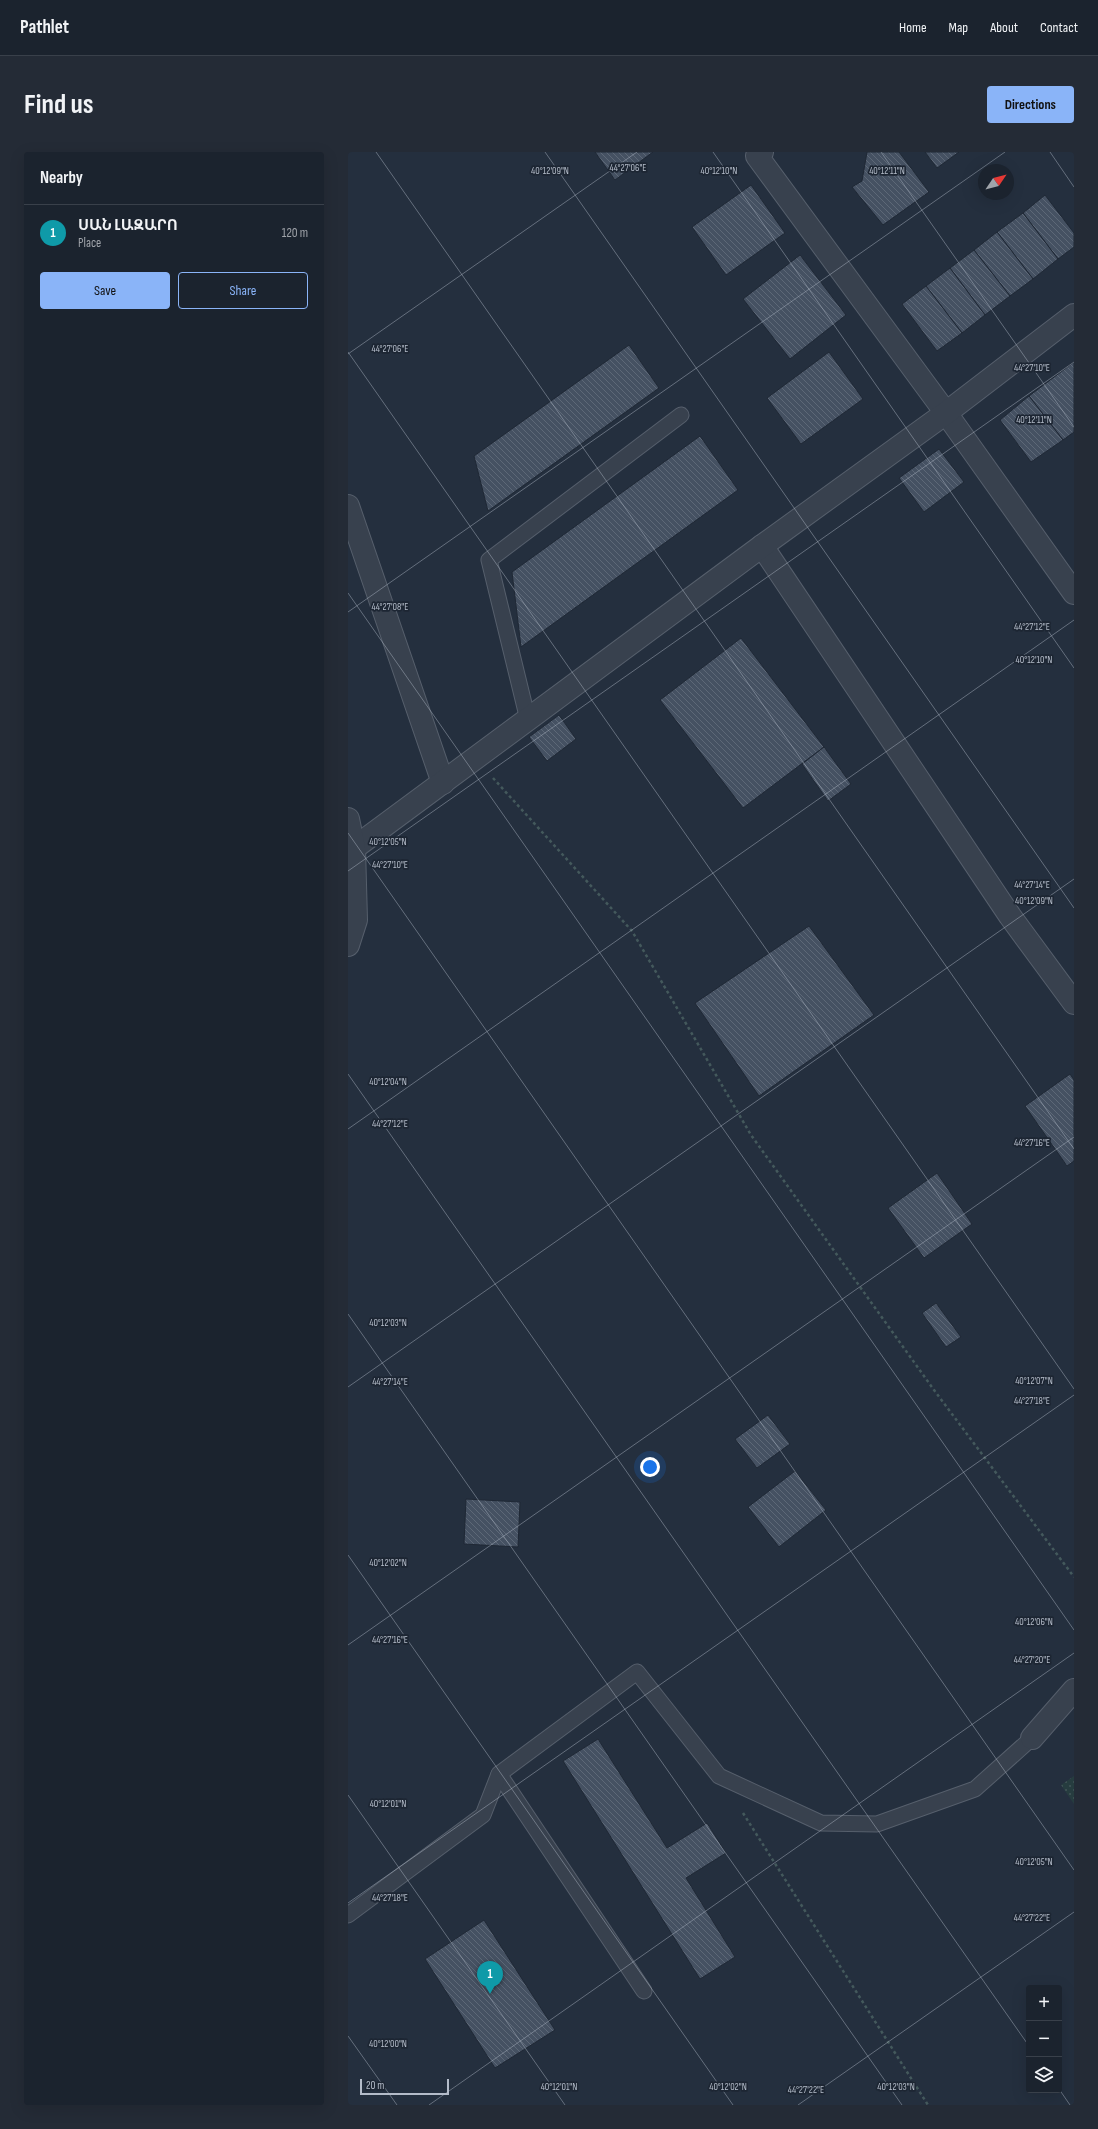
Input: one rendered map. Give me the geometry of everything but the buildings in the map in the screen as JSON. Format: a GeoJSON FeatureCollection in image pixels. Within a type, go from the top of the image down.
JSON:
{"type":"FeatureCollection","features":[{"type":"Feature","properties":{"kind":"street"},"geometry":{"type":"LineString","coordinates":[[762,152],[757,156],[946,413],[1074,593]]}},
{"type":"Feature","properties":{"kind":"street"},"geometry":{"type":"LineString","coordinates":[[354,848],[762,546],[946,413],[1074,315]]}},
{"type":"Feature","properties":{"kind":"street"},"geometry":{"type":"LineString","coordinates":[[348,506],[443,783]]}},
{"type":"Feature","properties":{"kind":"street"},"geometry":{"type":"LineString","coordinates":[[762,546],[1010,916],[1074,1003]]}},
{"type":"Feature","properties":{"kind":"street"},"geometry":{"type":"LineString","coordinates":[[348,819],[354,848],[356,920],[348,945]]}},
{"type":"Feature","properties":{"kind":"street"},"geometry":{"type":"LineString","coordinates":[[1032,1738],[1074,1690]]}},
{"type":"Feature","properties":{"kind":"lane"},"geometry":{"type":"LineString","coordinates":[[528,720],[488,560],[680,415]]}},
{"type":"Feature","properties":{"kind":"lane"},"geometry":{"type":"LineString","coordinates":[[348,1915],[483,1815],[499,1774],[637,1672],[719,1776],[821,1823],[877,1824],[975,1789],[1032,1738]]}},
{"type":"Feature","properties":{"kind":"lane"},"geometry":{"type":"LineString","coordinates":[[499,1774],[644,1991]]}},
{"type":"Feature","properties":{"kind":"path"},"geometry":{"type":"LineString","coordinates":[[476,759],[632,931],[751,1135],[939,1396],[1074,1577]]}},
{"type":"Feature","properties":{"kind":"path"},"geometry":{"type":"LineString","coordinates":[[719,1776],[928,2105]]}},
{"type":"Feature","properties":{"kind":"green space"},"geometry":{"type":"Polygon","coordinates":[[[1074,1776],[1074,1804],[1061,1785],[1074,1776]]]}},
{"type":"Feature","properties":{"kind":"place","name":"ՍԱՆ ԼԱԶԱՐՈ"},"geometry":{"type":"Point","coordinates":[490,1994]}}]}
